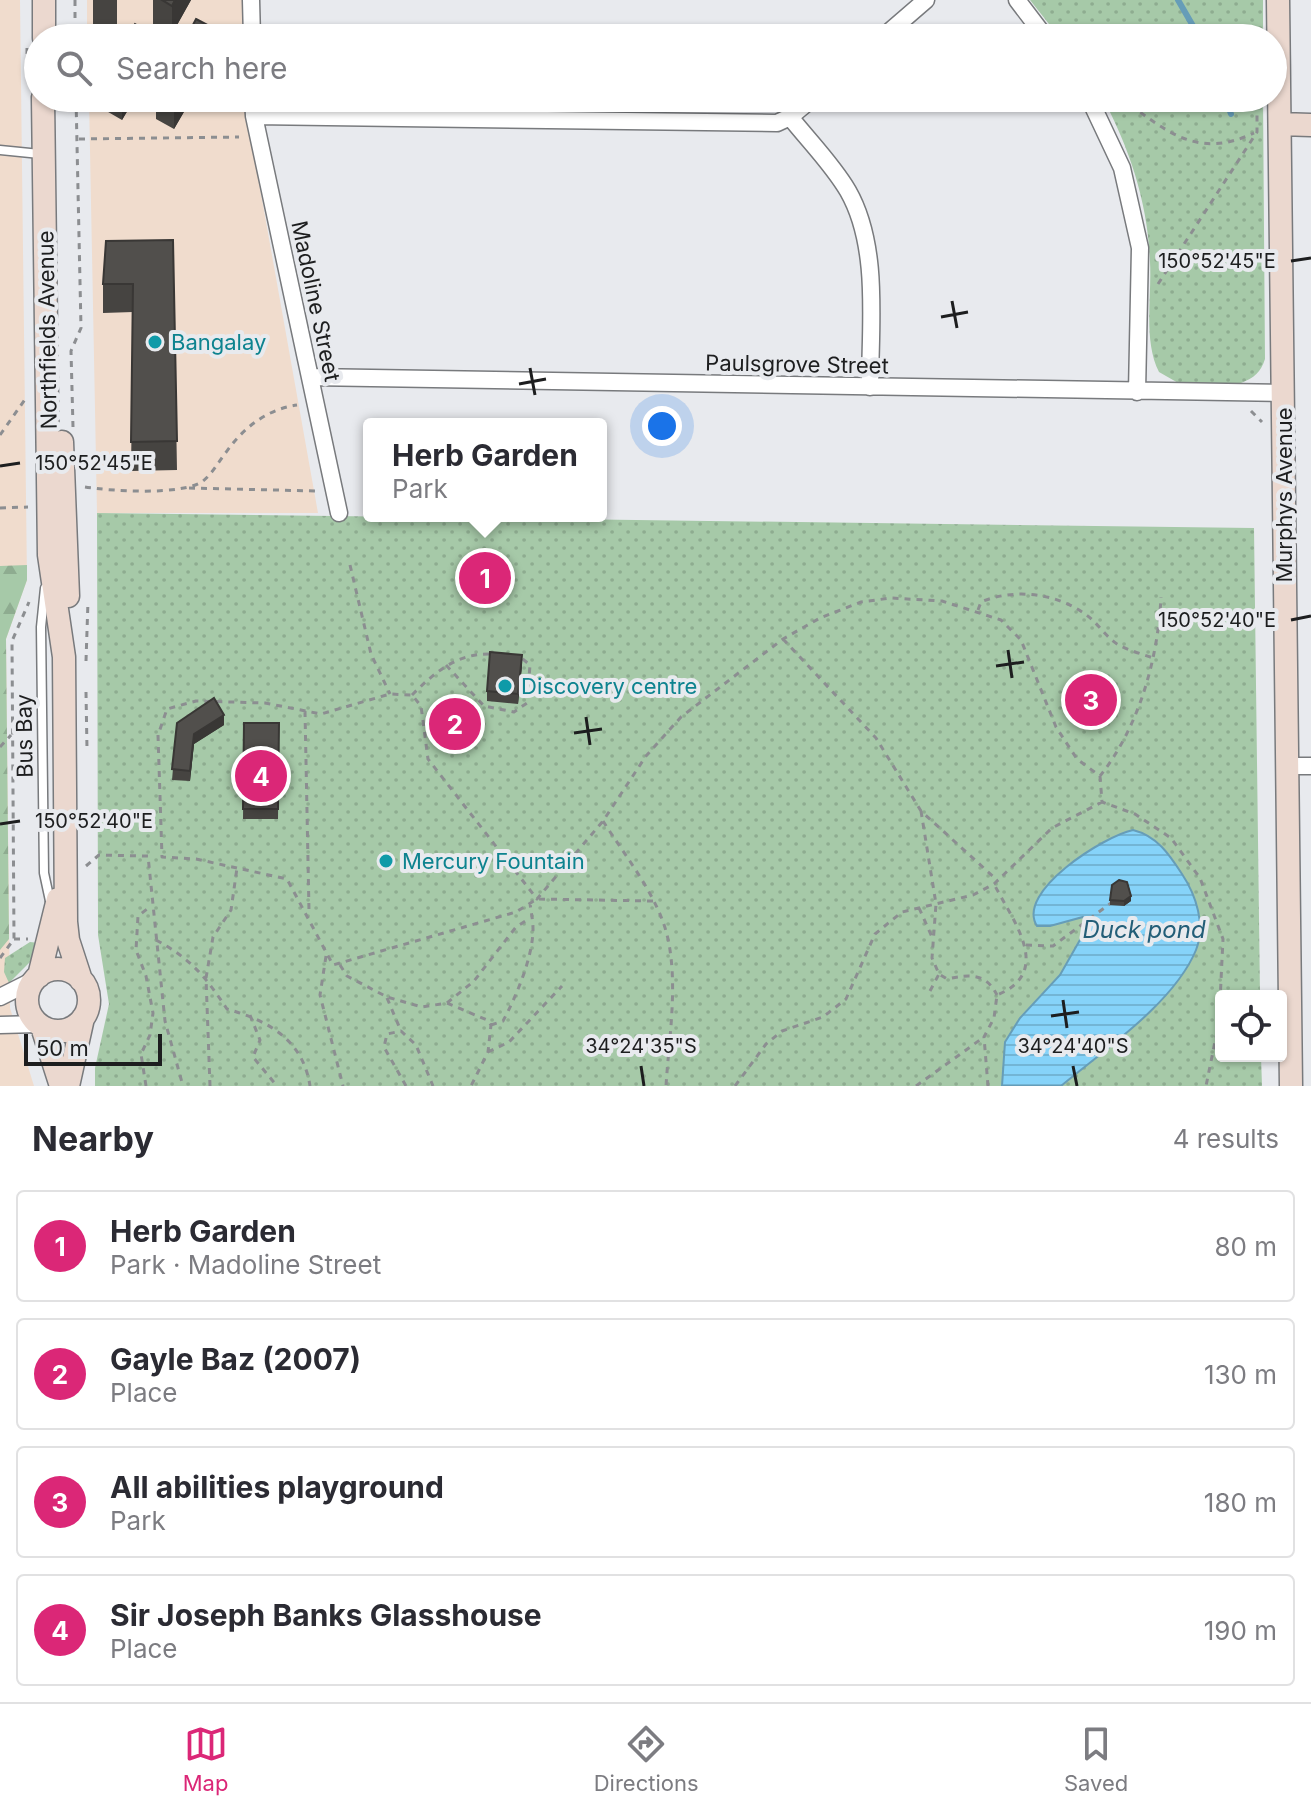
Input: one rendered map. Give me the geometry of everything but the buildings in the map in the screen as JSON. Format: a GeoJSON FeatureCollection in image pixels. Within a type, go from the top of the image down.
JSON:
{"type":"FeatureCollection","features":[{"type":"Feature","properties":{"kind":"main road"},"geometry":{"type":"LineString","coordinates":[[44,0],[44,24]]}},
{"type":"Feature","properties":{"kind":"main road"},"geometry":{"type":"LineString","coordinates":[[56,0],[57,24]]}},
{"type":"Feature","properties":{"kind":"main road","name":"Murphys Avenue"},"geometry":{"type":"LineString","coordinates":[[1278,0],[1278,24]]}},
{"type":"Feature","properties":{"kind":"main road","name":"Northfields Avenue"},"geometry":{"type":"LineString","coordinates":[[44,112],[49,555],[64,657],[68,940],[81,980]]}},
{"type":"Feature","properties":{"kind":"main road","name":"Northfields Avenue"},"geometry":{"type":"LineString","coordinates":[[58,112],[63,486],[69,620],[64,657]]}},
{"type":"Feature","properties":{"kind":"main road","name":"Murphys Avenue"},"geometry":{"type":"LineString","coordinates":[[1280,112],[1291,1086]]}},
{"type":"Feature","properties":{"kind":"main road"},"geometry":{"type":"LineString","coordinates":[[1280,124],[1311,125]]}},
{"type":"Feature","properties":{"kind":"main road","name":"Northfields Avenue"},"geometry":{"type":"LineString","coordinates":[[37,978],[67,863]]}},
{"type":"Feature","properties":{"kind":"main road"},"geometry":{"type":"LineString","coordinates":[[61,1086],[40,1025],[27,1003],[37,978],[61,969],[81,980],[89,1003],[68,1086]]}},
{"type":"Feature","properties":{"kind":"main road"},"geometry":{"type":"LineString","coordinates":[[40,1025],[64,1031],[83,1018]]}},
{"type":"Feature","properties":{"kind":"street"},"geometry":{"type":"LineString","coordinates":[[251,0],[252,24]]}},
{"type":"Feature","properties":{"kind":"street"},"geometry":{"type":"LineString","coordinates":[[898,24],[926,0]]}},
{"type":"Feature","properties":{"kind":"street"},"geometry":{"type":"LineString","coordinates":[[1017,0],[1035,24]]}},
{"type":"Feature","properties":{"kind":"street","name":"Madoline Street"},"geometry":{"type":"LineString","coordinates":[[254,112],[339,513]]}},
{"type":"Feature","properties":{"kind":"street"},"geometry":{"type":"LineString","coordinates":[[254,116],[777,123],[796,112]]}},
{"type":"Feature","properties":{"kind":"street"},"geometry":{"type":"LineString","coordinates":[[1096,112],[1122,168],[1140,248],[1137,392]]}},
{"type":"Feature","properties":{"kind":"street"},"geometry":{"type":"LineString","coordinates":[[790,117],[849,192],[862,234],[869,274],[870,387]]}},
{"type":"Feature","properties":{"kind":"street","name":"Paulsgrove Street"},"geometry":{"type":"LineString","coordinates":[[310,377],[1283,393]]}},
{"type":"Feature","properties":{"kind":"street"},"geometry":{"type":"LineString","coordinates":[[1286,766],[1311,766]]}},
{"type":"Feature","properties":{"kind":"street"},"geometry":{"type":"LineString","coordinates":[[0,997],[37,978]]}},
{"type":"Feature","properties":{"kind":"street"},"geometry":{"type":"LineString","coordinates":[[0,1025],[40,1025]]}},
{"type":"Feature","properties":{"kind":"lane"},"geometry":{"type":"LineString","coordinates":[[0,150],[45,154]]}},
{"type":"Feature","properties":{"kind":"lane","name":"Bus Bay"},"geometry":{"type":"LineString","coordinates":[[49,555],[41,627],[43,842],[44,873],[53,915]]}},
{"type":"Feature","properties":{"kind":"path"},"geometry":{"type":"LineString","coordinates":[[75,0],[75,24]]}},
{"type":"Feature","properties":{"kind":"path"},"geometry":{"type":"LineString","coordinates":[[1142,112],[1179,137],[1200,145],[1231,145],[1257,132]]}},
{"type":"Feature","properties":{"kind":"path"},"geometry":{"type":"LineString","coordinates":[[1139,284],[1159,284],[1257,132],[1257,112]]}},
{"type":"Feature","properties":{"kind":"path"},"geometry":{"type":"LineString","coordinates":[[77,139],[243,137]]}},
{"type":"Feature","properties":{"kind":"path"},"geometry":{"type":"LineString","coordinates":[[0,435],[28,395]]}},
{"type":"Feature","properties":{"kind":"path"},"geometry":{"type":"LineString","coordinates":[[182,487],[202,481],[240,435],[269,412],[299,405]]}},
{"type":"Feature","properties":{"kind":"path"},"geometry":{"type":"LineString","coordinates":[[1247,409],[1258,414],[1263,429]]}},
{"type":"Feature","properties":{"kind":"path"},"geometry":{"type":"LineString","coordinates":[[74,486],[317,492],[314,477]]}},
{"type":"Feature","properties":{"kind":"path"},"geometry":{"type":"LineString","coordinates":[[0,508],[30,507]]}},
{"type":"Feature","properties":{"kind":"path"},"geometry":{"type":"LineString","coordinates":[[350,565],[371,654],[390,694]]}},
{"type":"Feature","properties":{"kind":"path"},"geometry":{"type":"LineString","coordinates":[[978,610],[981,602],[1015,594],[1056,599],[1088,615],[1119,645],[1154,658]]}},
{"type":"Feature","properties":{"kind":"path"},"geometry":{"type":"LineString","coordinates":[[1102,802],[1100,776],[1118,752],[1159,644],[1161,597]]}},
{"type":"Feature","properties":{"kind":"path"},"geometry":{"type":"LineString","coordinates":[[86,879],[87,865],[99,855],[196,859],[287,879],[309,915],[326,956],[333,965],[516,912],[537,899],[603,821],[646,756],[681,717],[783,639],[820,618],[861,602],[891,598],[942,601],[978,610],[1001,620],[1021,640],[1056,727],[1077,759],[1100,776]]}},
{"type":"Feature","properties":{"kind":"path"},"geometry":{"type":"LineString","coordinates":[[783,639],[876,738],[921,811],[996,882],[1026,945],[1024,975],[1012,990],[997,995]]}},
{"type":"Feature","properties":{"kind":"path"},"geometry":{"type":"LineString","coordinates":[[162,857],[158,735],[167,709],[196,701],[265,703],[321,714],[390,694],[412,695],[446,665],[464,657],[497,655]]}},
{"type":"Feature","properties":{"kind":"path"},"geometry":{"type":"LineString","coordinates":[[446,665],[484,706],[514,712],[527,703],[530,665],[521,656],[509,655]]}},
{"type":"Feature","properties":{"kind":"path"},"geometry":{"type":"LineString","coordinates":[[412,695],[421,706],[428,759],[537,899]]}},
{"type":"Feature","properties":{"kind":"path"},"geometry":{"type":"LineString","coordinates":[[305,711],[309,915]]}},
{"type":"Feature","properties":{"kind":"path"},"geometry":{"type":"LineString","coordinates":[[0,747],[12,733],[14,939],[0,958]]}},
{"type":"Feature","properties":{"kind":"path"},"geometry":{"type":"LineString","coordinates":[[735,1086],[774,1038],[823,1017],[846,999],[875,934],[902,912],[973,895],[996,882],[1052,828],[1102,802],[1135,814],[1171,838],[1200,878],[1223,939],[1219,1022],[1206,1086]]}},
{"type":"Feature","properties":{"kind":"path"},"geometry":{"type":"LineString","coordinates":[[916,1086],[984,1037],[994,1018],[997,995],[982,977],[969,974],[947,979],[939,974],[932,958],[936,904],[921,811]]}},
{"type":"Feature","properties":{"kind":"path"},"geometry":{"type":"LineString","coordinates":[[603,821],[653,901],[668,936],[673,975],[666,1086]]}},
{"type":"Feature","properties":{"kind":"path"},"geometry":{"type":"LineString","coordinates":[[148,856],[165,1021],[183,1086]]}},
{"type":"Feature","properties":{"kind":"path"},"geometry":{"type":"LineString","coordinates":[[210,1086],[206,978],[213,937],[231,910],[237,868]]}},
{"type":"Feature","properties":{"kind":"path"},"geometry":{"type":"LineString","coordinates":[[1026,945],[1053,946],[1120,895]]}},
{"type":"Feature","properties":{"kind":"path"},"geometry":{"type":"LineString","coordinates":[[537,899],[653,901]]}},
{"type":"Feature","properties":{"kind":"path"},"geometry":{"type":"LineString","coordinates":[[491,1025],[503,1021],[510,1008],[530,948],[530,903]]}},
{"type":"Feature","properties":{"kind":"path"},"geometry":{"type":"LineString","coordinates":[[146,1086],[141,1054],[150,1035],[153,1013],[146,976],[136,950],[138,916],[151,906]]}},
{"type":"Feature","properties":{"kind":"path"},"geometry":{"type":"LineString","coordinates":[[919,908],[932,938]]}},
{"type":"Feature","properties":{"kind":"path"},"geometry":{"type":"LineString","coordinates":[[447,1003],[474,981],[516,927],[531,917]]}},
{"type":"Feature","properties":{"kind":"path"},"geometry":{"type":"LineString","coordinates":[[14,939],[48,939]]}},
{"type":"Feature","properties":{"kind":"path"},"geometry":{"type":"LineString","coordinates":[[156,940],[185,956],[206,978],[227,1009],[250,1015],[294,1043],[307,1070],[310,1086]]}},
{"type":"Feature","properties":{"kind":"path"},"geometry":{"type":"LineString","coordinates":[[326,956],[320,995],[343,1086]]}},
{"type":"Feature","properties":{"kind":"path"},"geometry":{"type":"LineString","coordinates":[[340,965],[347,976],[387,997],[422,1007],[447,1003],[479,1014],[491,1025]]}},
{"type":"Feature","properties":{"kind":"path"},"geometry":{"type":"LineString","coordinates":[[930,991],[939,974]]}},
{"type":"Feature","properties":{"kind":"path"},"geometry":{"type":"LineString","coordinates":[[488,1052],[509,1042],[562,986]]}},
{"type":"Feature","properties":{"kind":"path"},"geometry":{"type":"LineString","coordinates":[[387,997],[401,1031],[416,1045],[433,1086]]}},
{"type":"Feature","properties":{"kind":"path"},"geometry":{"type":"LineString","coordinates":[[250,1015],[260,1040],[253,1057],[277,1086]]}},
{"type":"Feature","properties":{"kind":"path"},"geometry":{"type":"LineString","coordinates":[[471,1086],[488,1052],[491,1025]]}},
{"type":"Feature","properties":{"kind":"path"},"geometry":{"type":"LineString","coordinates":[[401,1031],[387,1034],[384,1047],[406,1086]]}},
{"type":"Feature","properties":{"kind":"path"},"geometry":{"type":"LineString","coordinates":[[984,1037],[988,1086]]}},
{"type":"Feature","properties":{"kind":"shaded area"},"geometry":{"type":"Polygon","coordinates":[[[0,0],[20,0],[27,580],[6,639],[10,1008],[34,1086],[0,1086],[0,0]]]}},
{"type":"Feature","properties":{"kind":"shaded area"},"geometry":{"type":"Polygon","coordinates":[[[87,0],[244,0],[245,24],[87,24],[87,0]]]}},
{"type":"Feature","properties":{"kind":"shaded area"},"geometry":{"type":"Polygon","coordinates":[[[89,112],[248,112],[318,513],[97,513],[89,112]]]}},
{"type":"Feature","properties":{"kind":"green space"},"geometry":{"type":"Polygon","coordinates":[[[1030,0],[1263,0],[1263,24],[1049,24],[1030,0]]]}},
{"type":"Feature","properties":{"kind":"green space"},"geometry":{"type":"Polygon","coordinates":[[[1109,112],[1263,112],[1265,359],[1259,371],[1246,381],[1180,384],[1159,372],[1151,346],[1146,219],[1136,177],[1109,112]]]}},
{"type":"Feature","properties":{"kind":"green space"},"geometry":{"type":"Polygon","coordinates":[[[97,513],[363,516],[363,522],[607,520],[1254,528],[1260,990],[1215,990],[1215,1062],[1261,1062],[1262,1086],[95,1086],[95,1068],[109,1004],[98,935],[97,513]]]}},
{"type":"Feature","properties":{"kind":"green space"},"geometry":{"type":"Polygon","coordinates":[[[27,565],[27,580],[6,639],[9,939],[0,950],[0,566],[27,565]]]}},
{"type":"Feature","properties":{"kind":"green space"},"geometry":{"type":"Polygon","coordinates":[[[30,942],[39,943],[30,962],[9,983],[4,972],[5,958],[30,942]]]}},
{"type":"Feature","properties":{"kind":"water","name":"Duck pond"},"geometry":{"type":"Polygon","coordinates":[[[1133,830],[1162,847],[1187,882],[1195,901],[1200,921],[1199,940],[1186,970],[1155,1007],[1061,1086],[1002,1086],[1005,1042],[1020,1018],[1060,975],[1089,924],[1083,917],[1050,926],[1037,926],[1034,912],[1039,898],[1050,882],[1084,854],[1133,830]]]}},
{"type":"Feature","properties":{"kind":"waterway"},"geometry":{"type":"LineString","coordinates":[[1178,0],[1192,24]]}},
{"type":"Feature","properties":{"kind":"place","name":"Bangalay"},"geometry":{"type":"Point","coordinates":[155,342]}},
{"type":"Feature","properties":{"kind":"place","name":"Herb Garden"},"geometry":{"type":"Point","coordinates":[485,578]}},
{"type":"Feature","properties":{"kind":"place","name":"Discovery centre"},"geometry":{"type":"Point","coordinates":[505,686]}},
{"type":"Feature","properties":{"kind":"place","name":"All abilities playground"},"geometry":{"type":"Point","coordinates":[1091,700]}},
{"type":"Feature","properties":{"kind":"place","name":"Gayle Baz (2007)"},"geometry":{"type":"Point","coordinates":[455,724]}},
{"type":"Feature","properties":{"kind":"place","name":"Sir Joseph Banks Glasshouse"},"geometry":{"type":"Point","coordinates":[261,776]}},
{"type":"Feature","properties":{"kind":"place","name":"Mercury Fountain"},"geometry":{"type":"Point","coordinates":[386,861]}}]}
